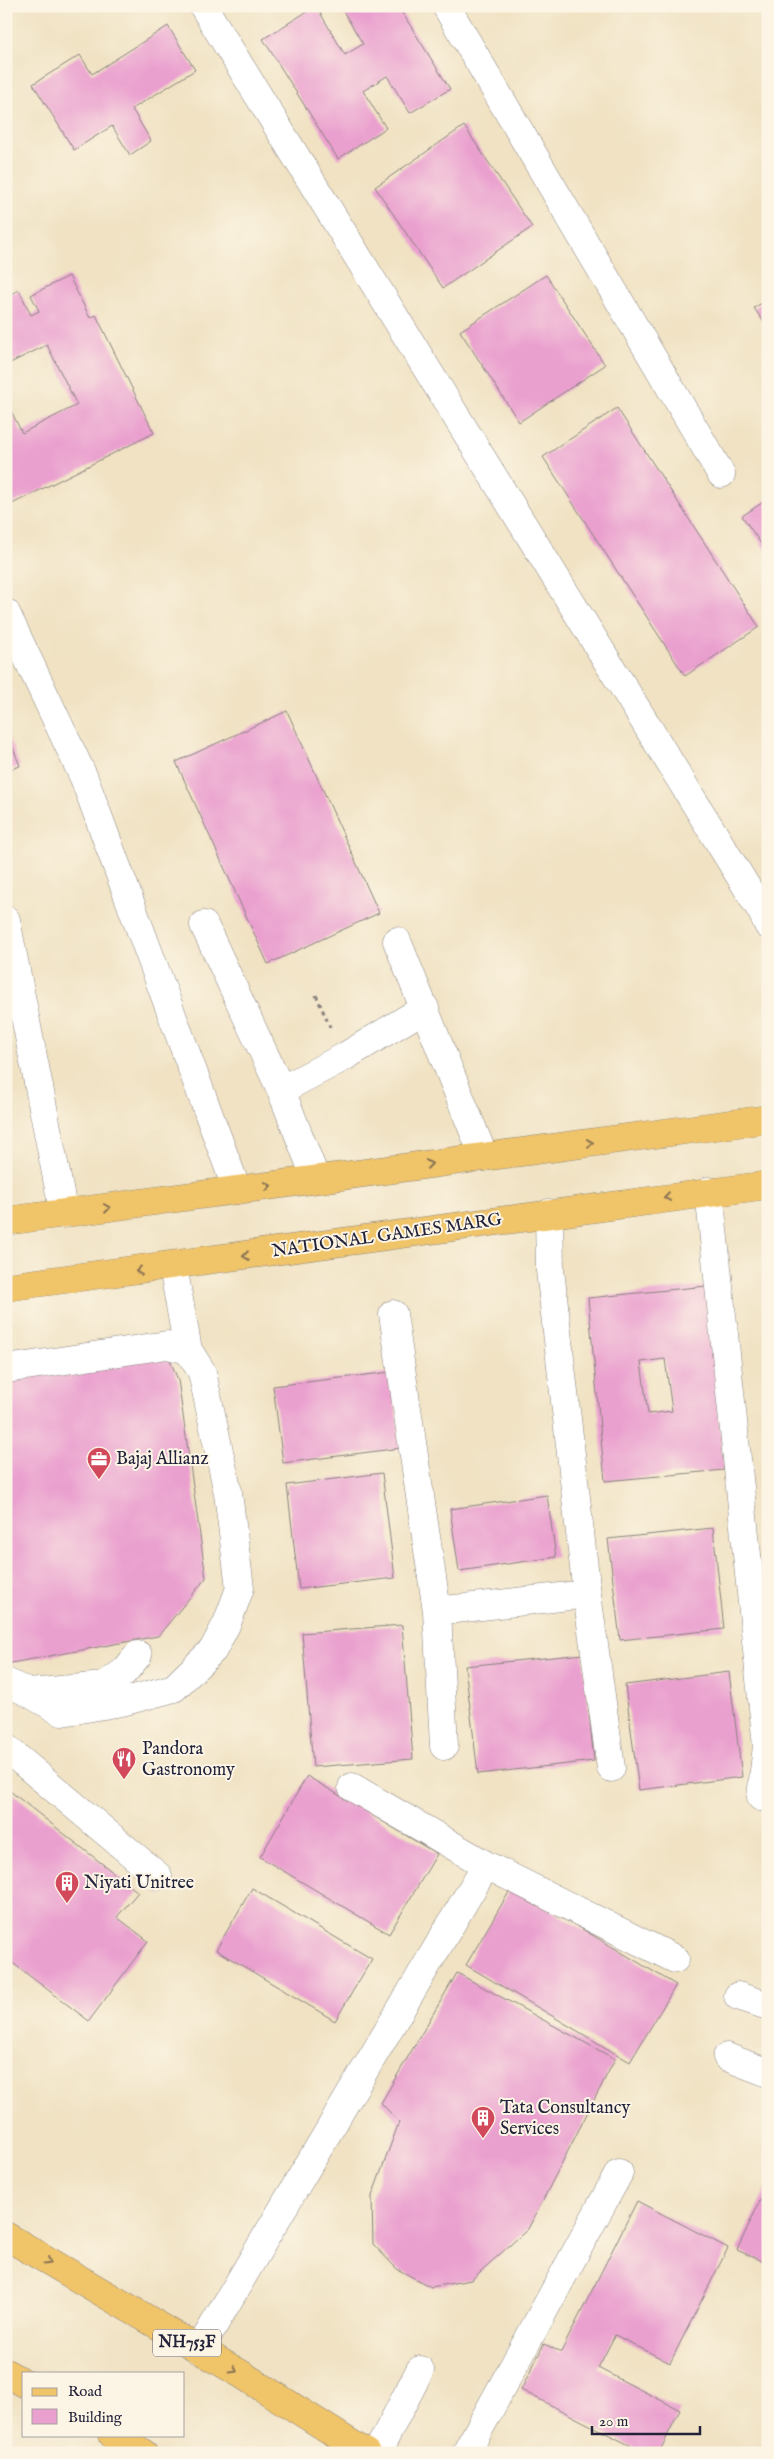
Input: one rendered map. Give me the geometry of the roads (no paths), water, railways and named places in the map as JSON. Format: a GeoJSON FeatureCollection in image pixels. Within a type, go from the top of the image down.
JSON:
{"type":"FeatureCollection","features":[{"type":"Feature","properties":{"kind":"main road"},"geometry":{"type":"LineString","coordinates":[[6,1221],[768,1119]]}},
{"type":"Feature","properties":{"kind":"main road","name":"NATIONAL GAMES MARG"},"geometry":{"type":"LineString","coordinates":[[6,1287],[768,1185]]}},
{"type":"Feature","properties":{"kind":"main road","name":"NH753F"},"geometry":{"type":"LineString","coordinates":[[6,2236],[199,2350],[366,2453]]}},
{"type":"Feature","properties":{"kind":"main road"},"geometry":{"type":"LineString","coordinates":[[6,2373],[22,2382]]}},
{"type":"Feature","properties":{"kind":"main road"},"geometry":{"type":"LineString","coordinates":[[115,2436],[142,2453]]}},
{"type":"Feature","properties":{"kind":"street"},"geometry":{"type":"LineString","coordinates":[[203,6],[757,904],[768,925]]}},
{"type":"Feature","properties":{"kind":"street"},"geometry":{"type":"LineString","coordinates":[[446,6],[720,474]]}},
{"type":"Feature","properties":{"kind":"street"},"geometry":{"type":"LineString","coordinates":[[6,613],[84,778],[237,1190]]}},
{"type":"Feature","properties":{"kind":"street"},"geometry":{"type":"LineString","coordinates":[[6,920],[15,1011],[64,1214]]}},
{"type":"Feature","properties":{"kind":"street"},"geometry":{"type":"LineString","coordinates":[[204,926],[282,1090],[316,1179]]}},
{"type":"Feature","properties":{"kind":"street"},"geometry":{"type":"LineString","coordinates":[[397,941],[484,1157]]}},
{"type":"Feature","properties":{"kind":"street"},"geometry":{"type":"LineString","coordinates":[[282,1090],[344,1057],[425,1008]]}},
{"type":"Feature","properties":{"kind":"street"},"geometry":{"type":"LineString","coordinates":[[709,1192],[767,1746],[761,1797]]}},
{"type":"Feature","properties":{"kind":"street"},"geometry":{"type":"LineString","coordinates":[[549,1214],[550,1270],[587,1594],[611,1768]]}},
{"type":"Feature","properties":{"kind":"street"},"geometry":{"type":"LineString","coordinates":[[18,1688],[62,1712],[122,1702],[174,1688],[213,1650],[227,1623],[240,1588],[228,1493],[202,1372],[188,1350],[173,1266]]}},
{"type":"Feature","properties":{"kind":"street"},"geometry":{"type":"LineString","coordinates":[[393,1314],[437,1611],[444,1746]]}},
{"type":"Feature","properties":{"kind":"street"},"geometry":{"type":"LineString","coordinates":[[6,1369],[167,1345],[188,1350]]}},
{"type":"Feature","properties":{"kind":"street"},"geometry":{"type":"LineString","coordinates":[[437,1611],[587,1594]]}},
{"type":"Feature","properties":{"kind":"street"},"geometry":{"type":"LineString","coordinates":[[18,1688],[104,1686],[125,1671],[138,1655]]}},
{"type":"Feature","properties":{"kind":"street"},"geometry":{"type":"LineString","coordinates":[[6,1748],[158,1876]]}},
{"type":"Feature","properties":{"kind":"street"},"geometry":{"type":"LineString","coordinates":[[352,1787],[486,1865],[675,1959]]}},
{"type":"Feature","properties":{"kind":"street"},"geometry":{"type":"LineString","coordinates":[[199,2350],[486,1865]]}},
{"type":"Feature","properties":{"kind":"street"},"geometry":{"type":"LineString","coordinates":[[738,1996],[768,2006]]}},
{"type":"Feature","properties":{"kind":"street"},"geometry":{"type":"LineString","coordinates":[[727,2057],[768,2073]]}},
{"type":"Feature","properties":{"kind":"street"},"geometry":{"type":"LineString","coordinates":[[466,2453],[620,2173]]}},
{"type":"Feature","properties":{"kind":"street"},"geometry":{"type":"LineString","coordinates":[[377,2453],[420,2370]]}},
{"type":"Feature","properties":{"kind":"place","name":"Bajaj Allianz"},"geometry":{"type":"Point","coordinates":[99,1480]}},
{"type":"Feature","properties":{"kind":"place","name":"Pandora Gastronomy"},"geometry":{"type":"Point","coordinates":[124,1780]}},
{"type":"Feature","properties":{"kind":"place","name":"Niyati Unitree"},"geometry":{"type":"Point","coordinates":[67,1904]}},
{"type":"Feature","properties":{"kind":"place","name":"Tata Consultancy Services"},"geometry":{"type":"Point","coordinates":[483,2139]}}]}
